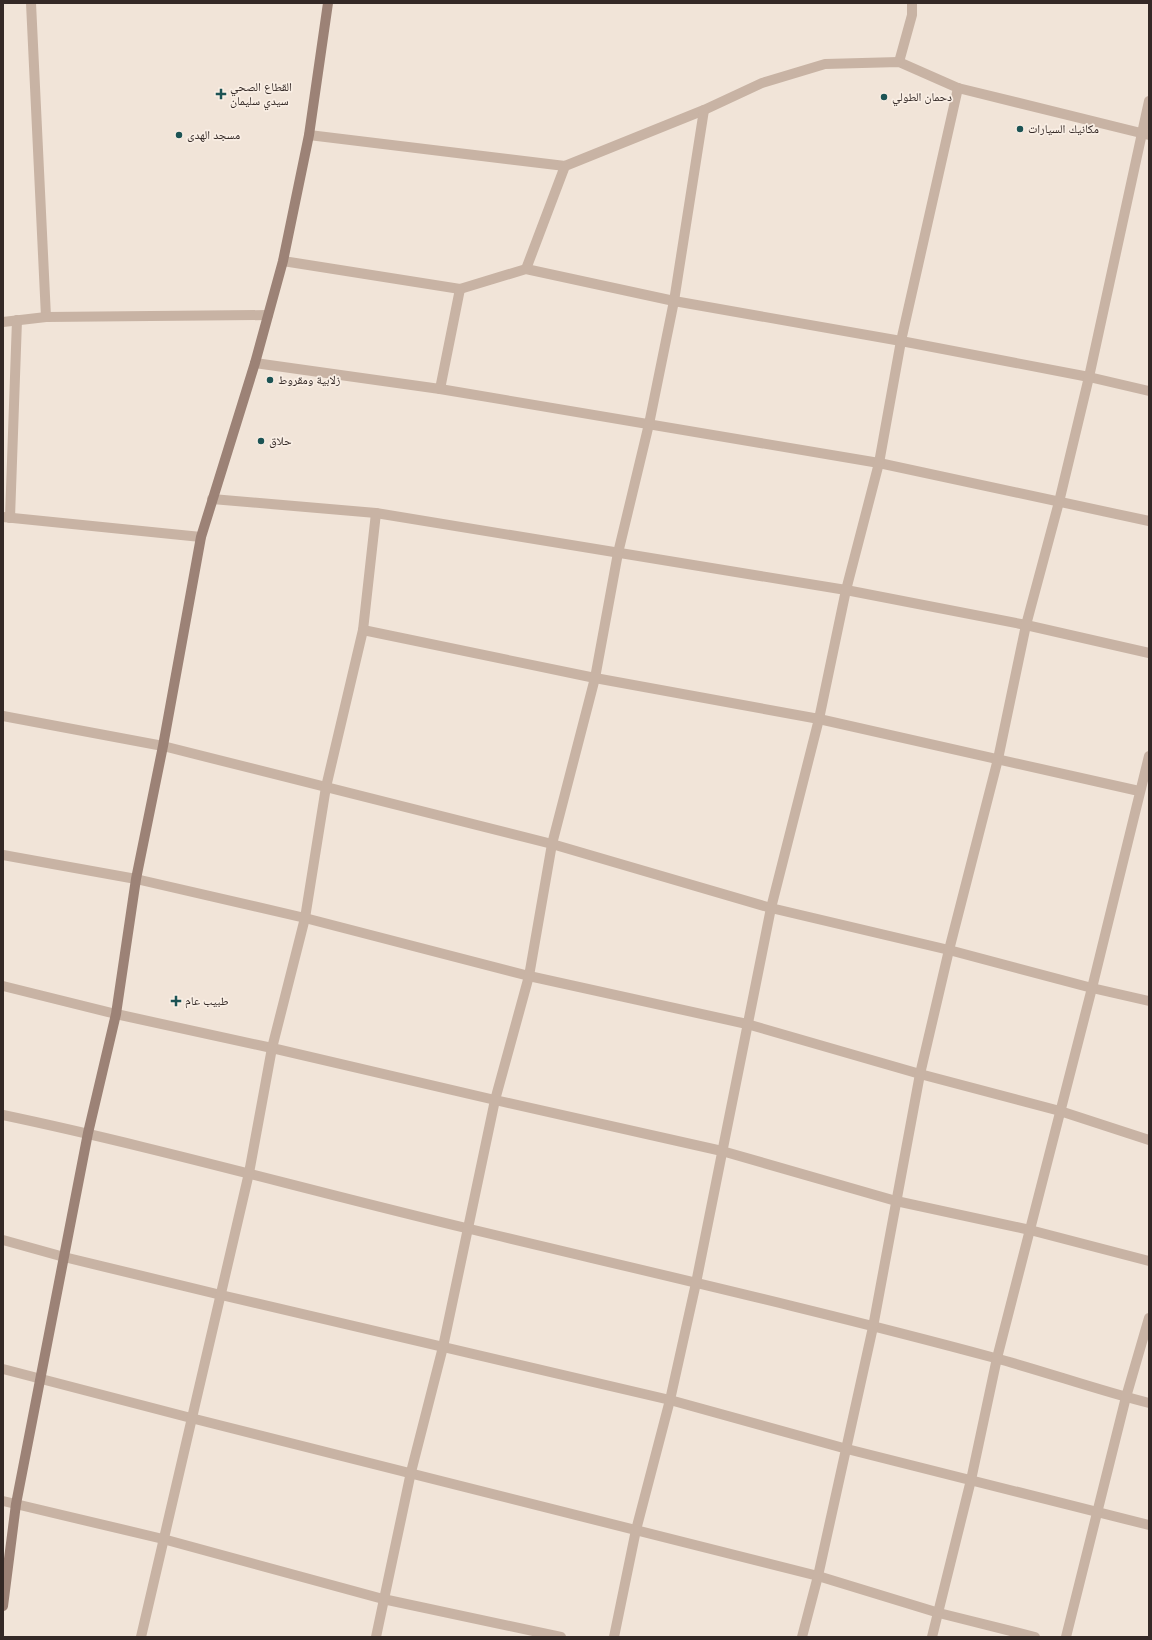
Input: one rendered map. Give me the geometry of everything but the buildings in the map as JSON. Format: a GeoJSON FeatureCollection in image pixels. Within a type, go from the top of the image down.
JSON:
{"type":"FeatureCollection","features":[{"type":"Feature","properties":{"kind":"street"},"geometry":{"type":"LineString","coordinates":[[31,3],[46,316]]}},
{"type":"Feature","properties":{"kind":"street"},"geometry":{"type":"LineString","coordinates":[[3,1606],[16,1504],[88,1133],[116,1014],[136,879],[163,746],[201,537],[255,363],[283,261],[309,135],[328,3]]}},
{"type":"Feature","properties":{"kind":"street"},"geometry":{"type":"LineString","coordinates":[[899,62],[912,15],[912,3]]}},
{"type":"Feature","properties":{"kind":"street"},"geometry":{"type":"LineString","coordinates":[[309,135],[564,166],[704,110],[762,83],[825,64],[899,62],[958,88],[1146,134]]}},
{"type":"Feature","properties":{"kind":"street"},"geometry":{"type":"LineString","coordinates":[[614,1637],[636,1530],[670,1400],[696,1283],[771,908],[819,719],[846,590],[879,463],[901,342],[958,88]]}},
{"type":"Feature","properties":{"kind":"street"},"geometry":{"type":"LineString","coordinates":[[802,1637],[818,1576],[873,1327],[920,1074],[949,950],[998,758],[1026,625],[1059,502],[1089,377],[1146,134],[1149,101]]}},
{"type":"Feature","properties":{"kind":"street"},"geometry":{"type":"LineString","coordinates":[[376,1637],[411,1472],[443,1347],[495,1100],[529,976],[552,844],[595,678],[618,553],[650,424],[674,301],[704,110]]}},
{"type":"Feature","properties":{"kind":"street"},"geometry":{"type":"LineString","coordinates":[[526,269],[564,166]]}},
{"type":"Feature","properties":{"kind":"street"},"geometry":{"type":"LineString","coordinates":[[283,261],[460,289],[526,269],[674,301],[1089,377],[1149,391]]}},
{"type":"Feature","properties":{"kind":"street"},"geometry":{"type":"LineString","coordinates":[[440,389],[460,289]]}},
{"type":"Feature","properties":{"kind":"street"},"geometry":{"type":"LineString","coordinates":[[3,322],[46,316],[268,315]]}},
{"type":"Feature","properties":{"kind":"street"},"geometry":{"type":"LineString","coordinates":[[17,320],[7,517],[201,537]]}},
{"type":"Feature","properties":{"kind":"street"},"geometry":{"type":"LineString","coordinates":[[255,363],[440,389],[879,463],[1149,521]]}},
{"type":"Feature","properties":{"kind":"street"},"geometry":{"type":"LineString","coordinates":[[212,499],[376,513],[846,590],[1026,625],[1149,653]]}},
{"type":"Feature","properties":{"kind":"street"},"geometry":{"type":"LineString","coordinates":[[141,1637],[249,1173],[272,1048],[305,918],[326,787],[363,630],[376,513]]}},
{"type":"Feature","properties":{"kind":"street"},"geometry":{"type":"LineString","coordinates":[[363,630],[595,678],[819,719],[998,758],[1139,791]]}},
{"type":"Feature","properties":{"kind":"street"},"geometry":{"type":"LineString","coordinates":[[3,716],[163,746],[552,844],[771,908],[949,950],[1092,988],[1149,1001]]}},
{"type":"Feature","properties":{"kind":"street"},"geometry":{"type":"LineString","coordinates":[[932,1637],[971,1480],[997,1358],[1092,988],[1139,791],[1149,756]]}},
{"type":"Feature","properties":{"kind":"street"},"geometry":{"type":"LineString","coordinates":[[3,855],[136,879],[305,918],[529,976],[747,1024],[920,1074],[1060,1111],[1149,1140]]}},
{"type":"Feature","properties":{"kind":"street"},"geometry":{"type":"LineString","coordinates":[[3,986],[116,1014],[272,1048],[722,1151],[896,1201],[1030,1230],[1149,1260]]}},
{"type":"Feature","properties":{"kind":"street"},"geometry":{"type":"LineString","coordinates":[[3,1115],[88,1133],[467,1229],[696,1283],[997,1358],[1149,1403]]}},
{"type":"Feature","properties":{"kind":"street"},"geometry":{"type":"LineString","coordinates":[[3,1240],[64,1257],[221,1295],[670,1400],[847,1449],[1149,1525]]}},
{"type":"Feature","properties":{"kind":"street"},"geometry":{"type":"LineString","coordinates":[[1066,1637],[1126,1397],[1149,1318]]}},
{"type":"Feature","properties":{"kind":"street"},"geometry":{"type":"LineString","coordinates":[[3,1369],[191,1418],[411,1472],[818,1576],[938,1613],[1035,1637]]}},
{"type":"Feature","properties":{"kind":"street"},"geometry":{"type":"LineString","coordinates":[[3,1501],[163,1540],[383,1599],[561,1637]]}},
{"type":"Feature","properties":{"kind":"place","name":"القطاع الصحي سيدي سليمان"},"geometry":{"type":"Point","coordinates":[221,94]}},
{"type":"Feature","properties":{"kind":"place","name":"دحمان الطولي"},"geometry":{"type":"Point","coordinates":[884,97]}},
{"type":"Feature","properties":{"kind":"place","name":"مكانيك السيارات"},"geometry":{"type":"Point","coordinates":[1020,129]}},
{"type":"Feature","properties":{"kind":"place","name":"مسجد الهدى"},"geometry":{"type":"Point","coordinates":[179,135]}},
{"type":"Feature","properties":{"kind":"place","name":"زلابية ومقروط"},"geometry":{"type":"Point","coordinates":[270,380]}},
{"type":"Feature","properties":{"kind":"place","name":"حلاق"},"geometry":{"type":"Point","coordinates":[261,441]}},
{"type":"Feature","properties":{"kind":"place","name":"طبيب عام"},"geometry":{"type":"Point","coordinates":[176,1001]}}]}
